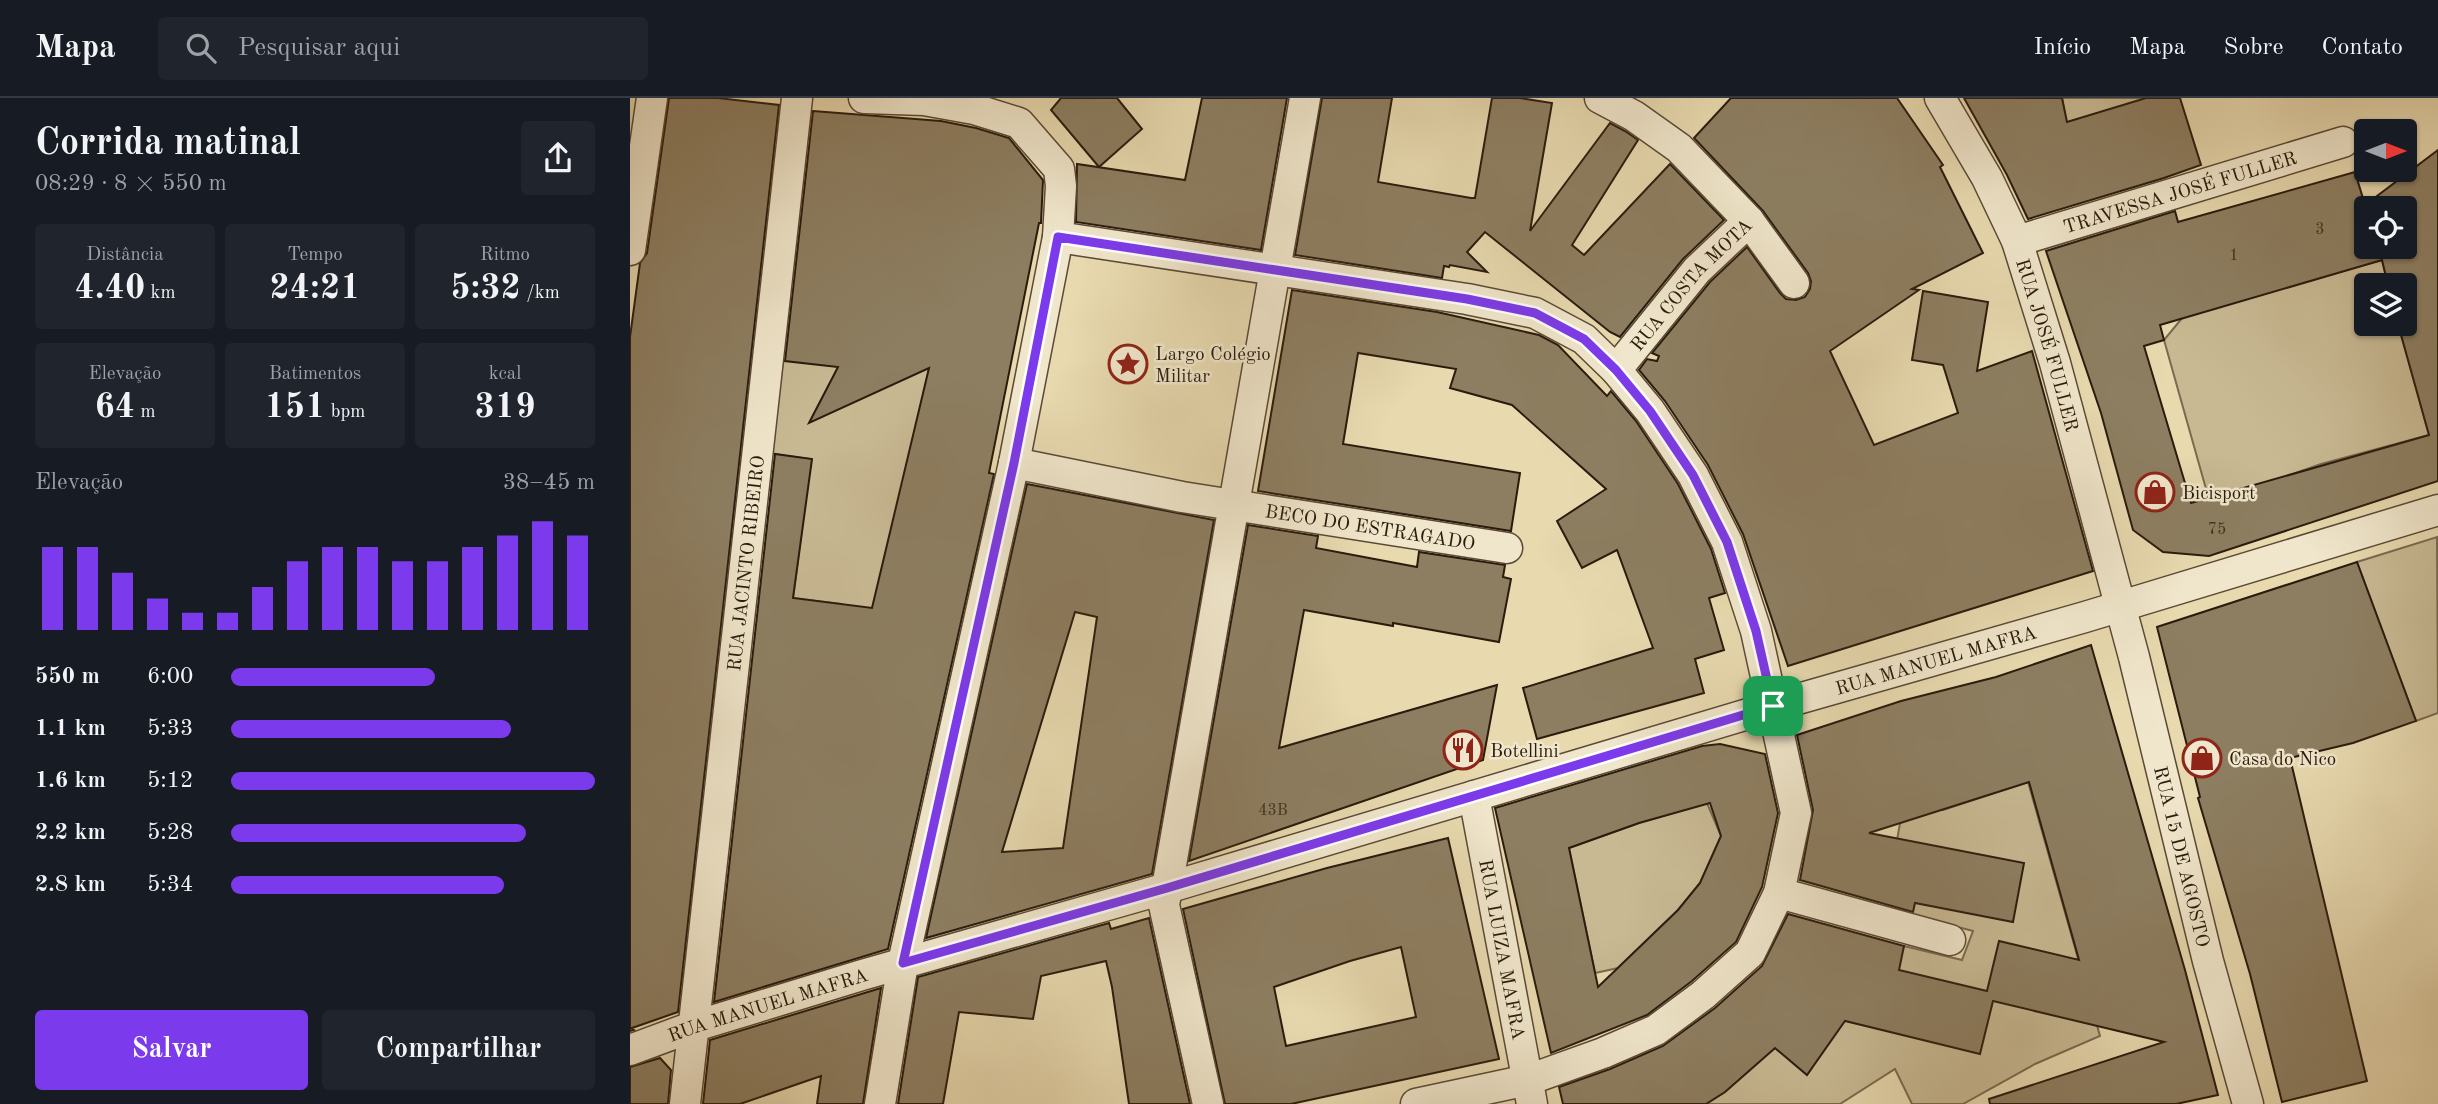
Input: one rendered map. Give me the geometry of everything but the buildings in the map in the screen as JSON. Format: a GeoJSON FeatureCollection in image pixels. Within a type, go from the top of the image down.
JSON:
{"type":"FeatureCollection","features":[{"type":"Feature","properties":{"kind":"street"},"geometry":{"type":"LineString","coordinates":[[630,250],[652,98]]}},
{"type":"Feature","properties":{"kind":"street","name":"RUA JACINTO RIBEIRO"},"geometry":{"type":"LineString","coordinates":[[685,1104],[797,98]]}},
{"type":"Feature","properties":{"kind":"street"},"geometry":{"type":"LineString","coordinates":[[864,98],[924,100],[974,109],[1025,111],[1059,169],[1061,211],[1014,463],[903,963],[880,1104]]}},
{"type":"Feature","properties":{"kind":"street"},"geometry":{"type":"LineString","coordinates":[[1209,1104],[1164,905],[1305,98]]}},
{"type":"Feature","properties":{"kind":"street","name":"RUA COSTA MOTA"},"geometry":{"type":"LineString","coordinates":[[1601,98],[1634,116],[1679,148],[1749,221],[1697,270],[1616,370]]}},
{"type":"Feature","properties":{"kind":"street","name":"RUA JOSÉ FULLER"},"geometry":{"type":"LineString","coordinates":[[1940,98],[1987,178],[2017,241],[2055,363],[2121,606]]}},
{"type":"Feature","properties":{"kind":"street","name":"TRAVESSA JOSÉ FULLER"},"geometry":{"type":"LineString","coordinates":[[2017,241],[2343,142]]}},
{"type":"Feature","properties":{"kind":"street"},"geometry":{"type":"LineString","coordinates":[[1749,221],[1794,283]]}},
{"type":"Feature","properties":{"kind":"street"},"geometry":{"type":"LineString","coordinates":[[1058,237],[1467,299],[1535,313],[1584,339],[1616,370],[1650,411],[1693,475],[1727,542],[1756,631],[1796,813],[1779,893],[1750,953],[1703,995],[1646,1035],[1603,1053],[1530,1092],[1416,1104]]}},
{"type":"Feature","properties":{"kind":"street","name":"BECO DO ESTRAGADO"},"geometry":{"type":"LineString","coordinates":[[1014,463],[1182,497],[1507,548]]}},
{"type":"Feature","properties":{"kind":"street","name":"RUA MANUEL MAFRA"},"geometry":{"type":"LineString","coordinates":[[630,1050],[692,1027],[903,963],[1167,888],[2438,510]]}},
{"type":"Feature","properties":{"kind":"street","name":"RUA 15 DE AGOSTO"},"geometry":{"type":"LineString","coordinates":[[2121,606],[2208,961],[2248,1104]]}},
{"type":"Feature","properties":{"kind":"street","name":"RUA LUIZA MAFRA"},"geometry":{"type":"LineString","coordinates":[[1474,796],[1520,1051],[1530,1092]]}},
{"type":"Feature","properties":{"kind":"street"},"geometry":{"type":"LineString","coordinates":[[1779,893],[1950,940]]}},
{"type":"Feature","properties":{"kind":"shaded area"},"geometry":{"type":"Polygon","coordinates":[[[2062,98],[2146,98],[2072,152],[2062,98]]]}},
{"type":"Feature","properties":{"kind":"shaded area"},"geometry":{"type":"Polygon","coordinates":[[[2382,260],[2385,273],[2354,273],[2354,336],[2401,336],[2429,435],[2321,464],[2210,503],[2164,340],[2183,317],[2382,260]]]}},
{"type":"Feature","properties":{"kind":"shaded area"},"geometry":{"type":"Polygon","coordinates":[[[943,309],[906,470],[869,652],[841,604],[793,598],[811,459],[772,454],[783,360],[835,366],[943,309]]]}},
{"type":"Feature","properties":{"kind":"shaded area"},"geometry":{"type":"Polygon","coordinates":[[[2437,537],[2438,713],[2416,721],[2357,562],[2437,537]]]}},
{"type":"Feature","properties":{"kind":"shaded area"},"geometry":{"type":"Polygon","coordinates":[[[2028,782],[2100,1036],[2035,1064],[1963,1104],[1912,1104],[1895,1069],[1840,1104],[1706,1104],[1725,1092],[1775,1048],[1807,1075],[1851,1005],[1881,1022],[1904,946],[1962,960],[1973,931],[1885,908],[1902,812],[1922,808],[1943,810],[2028,782]]]}},
{"type":"Feature","properties":{"kind":"shaded area"},"geometry":{"type":"Polygon","coordinates":[[[1707,803],[1721,836],[1700,883],[1678,910],[1618,968],[1595,973],[1569,848],[1707,803]]]}},
{"type":"Feature","properties":{"kind":"place","name":"Largo Colégio Militar"},"geometry":{"type":"Point","coordinates":[1128,364]}},
{"type":"Feature","properties":{"kind":"place","name":"Bicisport"},"geometry":{"type":"Point","coordinates":[2155,492]}},
{"type":"Feature","properties":{"kind":"place","name":"Botellini"},"geometry":{"type":"Point","coordinates":[1463,750]}},
{"type":"Feature","properties":{"kind":"place","name":"Casa do Nico"},"geometry":{"type":"Point","coordinates":[2202,758]}},
{"type":"Feature","properties":{"kind":"route"},"geometry":{"type":"LineString","coordinates":[[1058,237],[1467,299],[1535,313],[1584,339],[1616,370],[1650,411],[1693,475],[1727,542],[1756,631],[1773,706],[1167,888],[903,963],[1014,463],[1058,237]]}}]}
